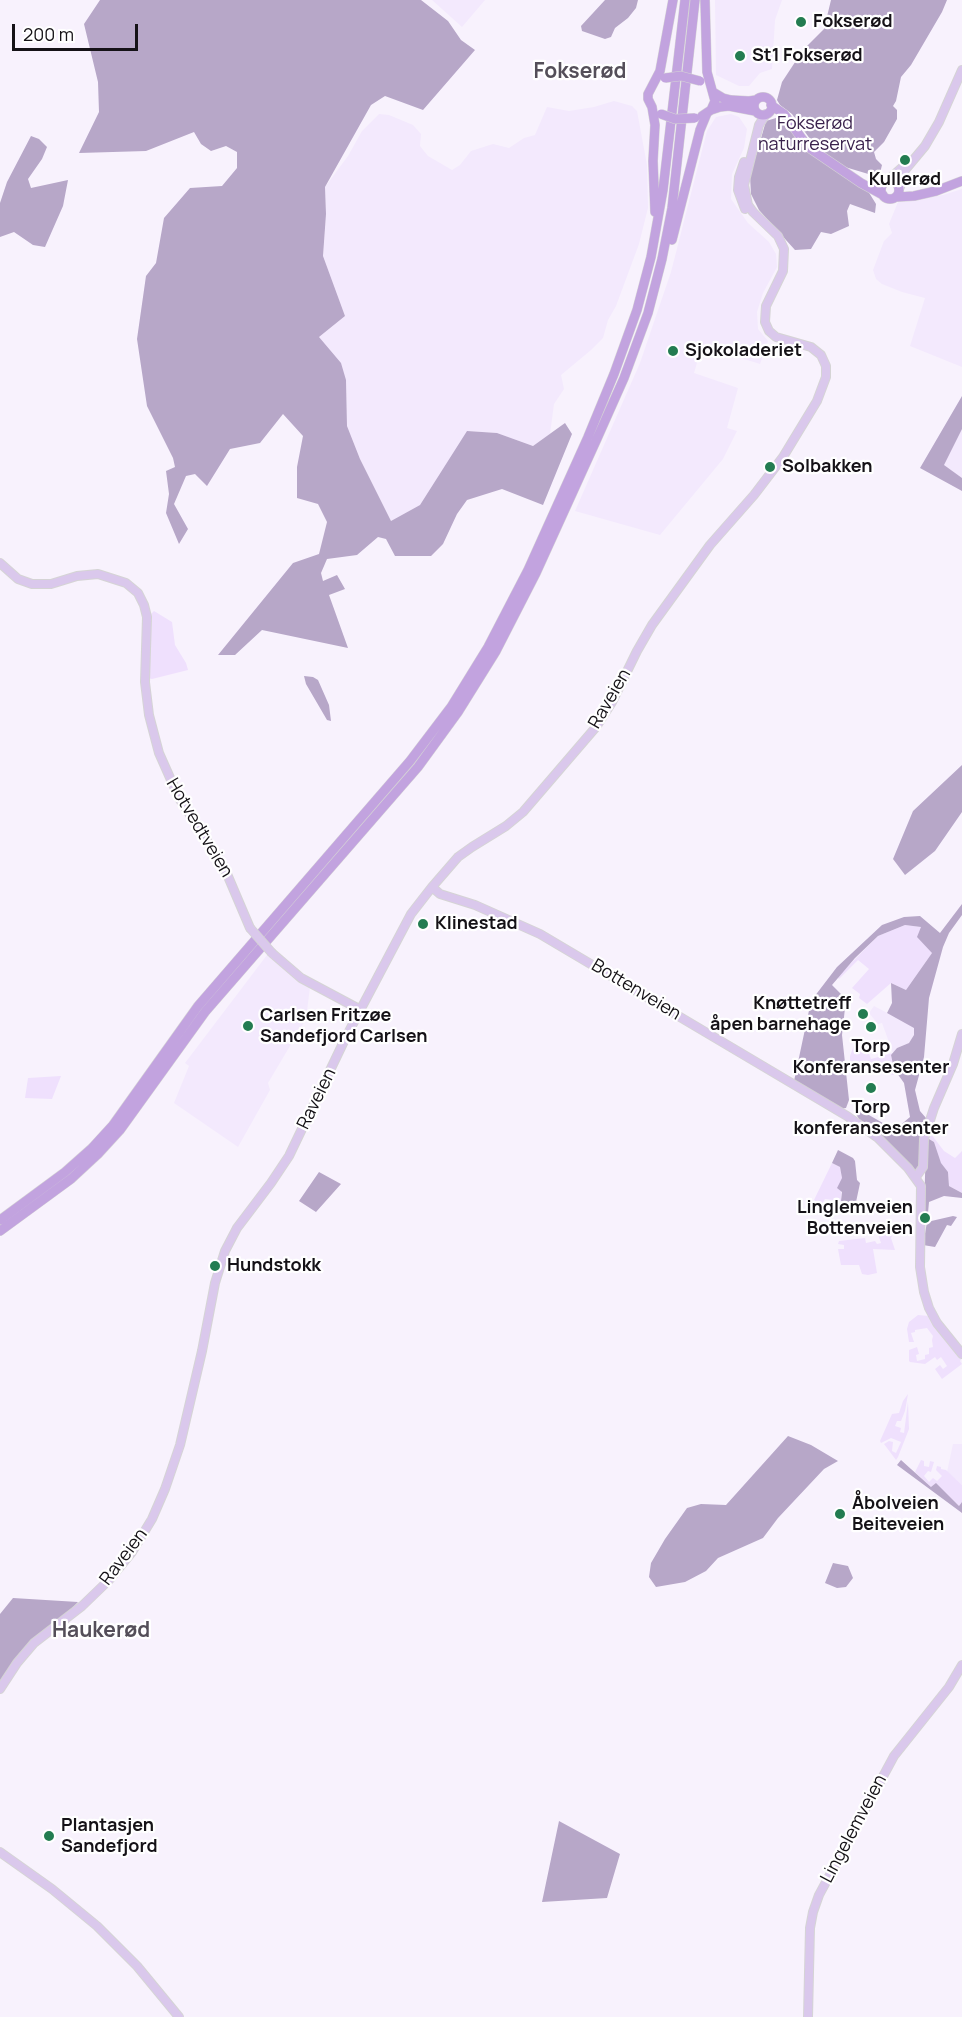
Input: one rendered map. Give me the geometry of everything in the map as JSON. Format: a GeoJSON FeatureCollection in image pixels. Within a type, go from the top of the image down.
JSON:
{"type":"FeatureCollection","features":[{"type":"Feature","properties":{"kind":"highway"},"geometry":{"type":"LineString","coordinates":[[649,268],[648,256],[655,206],[653,162],[655,125],[648,94],[661,67],[673,0]]}},
{"type":"Feature","properties":{"kind":"highway"},"geometry":{"type":"LineString","coordinates":[[0,1220],[65,1172],[102,1137],[127,1107],[198,1006],[396,779],[451,707],[501,623],[574,469],[622,353],[649,268],[667,166],[685,0]]}},
{"type":"Feature","properties":{"kind":"highway"},"geometry":{"type":"LineString","coordinates":[[0,1231],[64,1185],[109,1143],[205,1012],[381,811],[452,721],[496,651],[536,573],[612,406],[648,313],[672,208],[695,0]]}},
{"type":"Feature","properties":{"kind":"highway"},"geometry":{"type":"LineString","coordinates":[[648,313],[654,305],[700,130],[715,101],[707,72],[705,0]]}},
{"type":"Feature","properties":{"kind":"highway"},"geometry":{"type":"LineString","coordinates":[[654,83],[665,78],[681,76],[700,81],[727,99],[749,101],[766,98],[763,111]]}},
{"type":"Feature","properties":{"kind":"highway"},"geometry":{"type":"LineString","coordinates":[[756,100],[754,105],[763,111]]}},
{"type":"Feature","properties":{"kind":"highway"},"geometry":{"type":"LineString","coordinates":[[652,107],[661,114],[675,119],[695,118],[729,106],[763,111],[782,117],[796,130],[808,147],[849,175],[892,199],[899,190]]}},
{"type":"Feature","properties":{"kind":"highway"},"geometry":{"type":"LineString","coordinates":[[849,175],[866,183],[895,182],[899,190]]}},
{"type":"Feature","properties":{"kind":"highway"},"geometry":{"type":"LineString","coordinates":[[899,190],[927,193],[962,181]]}},
{"type":"Feature","properties":{"kind":"highway"},"geometry":{"type":"LineString","coordinates":[[883,195],[881,188],[886,182]]}},
{"type":"Feature","properties":{"kind":"main road"},"geometry":{"type":"LineString","coordinates":[[899,190],[905,170],[923,149],[944,114],[962,70]]}},
{"type":"Feature","properties":{"kind":"main road","name":"Raveien"},"geometry":{"type":"LineString","coordinates":[[0,1689],[34,1643],[82,1606],[109,1580],[132,1552],[152,1519],[182,1438],[215,1282],[225,1251],[237,1228],[277,1176],[289,1156],[405,924],[432,887],[462,853],[506,826],[523,812],[596,727],[612,702],[644,639],[664,608],[710,545],[754,495],[778,463],[819,394],[826,377],[825,362],[815,350],[780,339],[773,335],[766,326],[766,306],[782,276],[785,261],[779,243],[743,207],[738,190],[741,169],[763,111]]}},
{"type":"Feature","properties":{"kind":"main road"},"geometry":{"type":"LineString","coordinates":[[886,182],[923,149]]}},
{"type":"Feature","properties":{"kind":"main road","name":"Hotvedtveien"},"geometry":{"type":"LineString","coordinates":[[0,563],[18,579],[32,584],[45,585],[82,575],[98,574],[121,580],[138,593],[147,617],[145,682],[149,715],[156,746],[179,798],[224,867],[250,928],[272,953],[312,985],[361,1010]]}},
{"type":"Feature","properties":{"kind":"main road","name":"Bottenveien"},"geometry":{"type":"LineString","coordinates":[[432,887],[440,894],[475,905],[535,931],[847,1116],[878,1138],[916,1177]]}},
{"type":"Feature","properties":{"kind":"main road"},"geometry":{"type":"LineString","coordinates":[[962,1034],[953,1064],[933,1108],[924,1139],[923,1167],[916,1177],[922,1193],[920,1267],[924,1292],[937,1323],[962,1354]]}},
{"type":"Feature","properties":{"kind":"main road","name":"Lingelemveien"},"geometry":{"type":"LineString","coordinates":[[808,2017],[810,1928],[817,1901],[889,1763],[949,1687],[962,1665]]}},
{"type":"Feature","properties":{"kind":"main road"},"geometry":{"type":"LineString","coordinates":[[0,1854],[64,1899],[106,1935],[137,1966],[179,2017]]}},
{"type":"Feature","properties":{"kind":"shaded area"},"geometry":{"type":"Polygon","coordinates":[[[432,0],[485,0],[462,27],[432,0]]]}},
{"type":"Feature","properties":{"kind":"shaded area"},"geometry":{"type":"Polygon","coordinates":[[[715,0],[782,0],[775,20],[772,69],[760,73],[749,86],[739,86],[716,75],[715,0]]]}},
{"type":"Feature","properties":{"kind":"shaded area"},"geometry":{"type":"Polygon","coordinates":[[[614,101],[632,106],[637,111],[647,165],[648,208],[639,244],[603,338],[561,375],[564,389],[554,404],[550,434],[533,446],[497,433],[467,431],[420,505],[391,521],[360,459],[347,426],[346,380],[319,337],[345,316],[323,256],[325,187],[348,156],[362,131],[379,114],[389,115],[413,125],[421,134],[420,146],[428,156],[452,170],[460,165],[471,151],[493,144],[509,148],[524,138],[535,135],[547,107],[569,111],[614,101]]]}},
{"type":"Feature","properties":{"kind":"shaded area"},"geometry":{"type":"Polygon","coordinates":[[[731,114],[739,117],[747,129],[744,148],[732,174],[731,199],[748,223],[769,242],[776,254],[777,267],[763,293],[757,312],[758,329],[768,341],[760,364],[702,346],[694,373],[738,388],[727,428],[737,431],[723,459],[660,535],[575,511],[640,363],[671,272],[707,131],[716,117],[731,114]]]}},
{"type":"Feature","properties":{"kind":"shaded area"},"geometry":{"type":"Polygon","coordinates":[[[962,189],[962,367],[910,346],[925,298],[882,284],[876,279],[873,270],[884,241],[892,233],[889,224],[898,202],[943,195],[962,189]]]}},
{"type":"Feature","properties":{"kind":"shaded area"},"geometry":{"type":"Polygon","coordinates":[[[962,429],[962,478],[943,465],[962,429]]]}},
{"type":"Feature","properties":{"kind":"shaded area"},"geometry":{"type":"Polygon","coordinates":[[[154,611],[172,622],[175,645],[188,670],[152,679],[147,678],[151,614],[154,611]]]}},
{"type":"Feature","properties":{"kind":"shaded area"},"geometry":{"type":"Polygon","coordinates":[[[905,925],[922,927],[932,953],[906,990],[891,983],[867,1004],[852,988],[869,969],[858,960],[839,979],[837,977],[878,936],[905,925]]]}},
{"type":"Feature","properties":{"kind":"shaded area"},"geometry":{"type":"Polygon","coordinates":[[[267,955],[310,987],[306,1019],[268,1083],[270,1090],[238,1147],[174,1103],[189,1066],[185,1063],[267,955]]]}},
{"type":"Feature","properties":{"kind":"shaded area"},"geometry":{"type":"Polygon","coordinates":[[[874,1006],[914,1027],[914,1035],[909,1043],[897,1048],[893,1053],[882,1023],[878,1024],[869,1013],[874,1006]]]}},
{"type":"Feature","properties":{"kind":"shaded area"},"geometry":{"type":"Polygon","coordinates":[[[860,1037],[864,1040],[871,1059],[893,1053],[891,1055],[897,1074],[893,1075],[850,1064],[854,1045],[860,1037]]]}},
{"type":"Feature","properties":{"kind":"shaded area"},"geometry":{"type":"Polygon","coordinates":[[[61,1076],[52,1099],[25,1098],[28,1078],[61,1076]]]}},
{"type":"Feature","properties":{"kind":"shaded area"},"geometry":{"type":"Polygon","coordinates":[[[931,1134],[944,1151],[955,1158],[962,1151],[962,1193],[949,1186],[948,1172],[941,1164],[934,1142],[929,1139],[931,1134]]]}},
{"type":"Feature","properties":{"kind":"shaded area"},"geometry":{"type":"Polygon","coordinates":[[[832,1163],[840,1167],[841,1201],[825,1199],[820,1207],[814,1200],[832,1163]]]}},
{"type":"Feature","properties":{"kind":"shaded area"},"geometry":{"type":"Polygon","coordinates":[[[897,1225],[891,1238],[895,1250],[873,1249],[877,1273],[862,1274],[859,1265],[841,1265],[838,1249],[844,1249],[844,1245],[838,1244],[839,1241],[865,1238],[866,1243],[875,1241],[877,1244],[881,1243],[877,1231],[871,1232],[872,1228],[897,1225]]]}},
{"type":"Feature","properties":{"kind":"shaded area"},"geometry":{"type":"Polygon","coordinates":[[[918,1315],[929,1316],[962,1358],[960,1361],[962,1364],[942,1379],[935,1369],[940,1365],[943,1369],[947,1366],[941,1357],[937,1360],[935,1357],[925,1364],[909,1361],[909,1350],[917,1347],[919,1354],[916,1355],[917,1361],[925,1359],[925,1355],[929,1354],[929,1348],[933,1347],[933,1336],[927,1328],[911,1333],[914,1342],[909,1342],[907,1329],[909,1322],[918,1315]]]}},
{"type":"Feature","properties":{"kind":"shaded area"},"geometry":{"type":"Polygon","coordinates":[[[908,1394],[901,1421],[897,1421],[895,1426],[901,1428],[900,1432],[904,1433],[908,1402],[909,1429],[896,1460],[884,1444],[889,1441],[893,1442],[892,1451],[896,1453],[901,1442],[891,1438],[881,1443],[880,1441],[892,1414],[899,1413],[908,1394]]]}},
{"type":"Feature","properties":{"kind":"shaded area"},"geometry":{"type":"Polygon","coordinates":[[[953,1444],[962,1444],[962,1485],[947,1472],[953,1444]]]}},
{"type":"Feature","properties":{"kind":"shaded area"},"geometry":{"type":"Polygon","coordinates":[[[921,1460],[924,1461],[924,1466],[929,1467],[930,1461],[934,1462],[931,1472],[928,1471],[924,1476],[929,1482],[933,1478],[937,1481],[942,1476],[936,1470],[937,1466],[946,1470],[962,1485],[962,1502],[959,1506],[936,1484],[932,1488],[915,1472],[921,1460]]]}},
{"type":"Feature","properties":{"kind":"green space"},"geometry":{"type":"Polygon","coordinates":[[[100,0],[421,0],[448,21],[461,40],[475,50],[423,110],[385,96],[371,105],[325,187],[323,256],[345,316],[319,337],[341,363],[346,380],[347,426],[360,459],[391,521],[420,505],[467,431],[497,433],[533,446],[565,423],[572,434],[543,505],[502,489],[467,500],[457,514],[443,544],[431,556],[395,556],[386,539],[378,537],[357,555],[327,559],[321,573],[323,581],[337,575],[345,589],[329,595],[348,648],[262,630],[235,655],[218,655],[293,563],[319,554],[327,522],[318,504],[297,498],[297,467],[303,436],[283,414],[260,443],[230,449],[207,486],[195,474],[186,476],[174,504],[188,529],[179,544],[166,513],[169,494],[166,471],[175,467],[173,458],[147,406],[137,339],[146,276],[156,263],[164,218],[190,188],[222,186],[237,168],[237,152],[226,146],[211,151],[201,144],[194,132],[146,151],[79,153],[99,112],[98,82],[84,24],[100,0]]]}},
{"type":"Feature","properties":{"kind":"green space"},"geometry":{"type":"Polygon","coordinates":[[[605,0],[638,0],[636,8],[628,18],[615,28],[611,37],[605,39],[582,31],[581,26],[605,0]]]}},
{"type":"Feature","properties":{"kind":"green space","name":"Fokserød naturreservat"},"geometry":{"type":"Polygon","coordinates":[[[831,0],[947,0],[911,65],[901,77],[893,106],[897,110],[897,119],[884,142],[874,152],[876,159],[882,165],[880,173],[875,176],[845,167],[818,150],[792,114],[777,100],[782,82],[803,50],[824,29],[831,0]]]}},
{"type":"Feature","properties":{"kind":"green space"},"geometry":{"type":"Polygon","coordinates":[[[776,118],[787,124],[868,191],[876,204],[875,213],[850,204],[847,211],[849,226],[831,234],[821,232],[811,249],[795,250],[759,210],[751,194],[750,176],[766,121],[776,118]]]}},
{"type":"Feature","properties":{"kind":"green space"},"geometry":{"type":"Polygon","coordinates":[[[31,136],[39,139],[47,147],[42,159],[28,179],[31,188],[68,180],[63,206],[45,247],[33,245],[14,232],[0,237],[0,203],[7,182],[31,136]]]}},
{"type":"Feature","properties":{"kind":"green space"},"geometry":{"type":"Polygon","coordinates":[[[962,396],[962,429],[944,465],[962,478],[962,491],[920,468],[962,396]]]}},
{"type":"Feature","properties":{"kind":"green space"},"geometry":{"type":"Polygon","coordinates":[[[304,676],[318,680],[329,705],[331,721],[327,720],[306,684],[304,676]]]}},
{"type":"Feature","properties":{"kind":"green space"},"geometry":{"type":"Polygon","coordinates":[[[962,765],[962,812],[935,851],[905,875],[893,859],[913,811],[962,765]]]}},
{"type":"Feature","properties":{"kind":"green space"},"geometry":{"type":"Polygon","coordinates":[[[962,904],[962,915],[949,933],[943,947],[929,998],[924,1057],[915,1090],[920,1111],[926,1118],[923,1164],[916,1176],[864,1127],[854,1111],[855,1107],[888,1126],[898,1127],[910,1117],[904,1083],[894,1069],[891,1055],[897,1048],[909,1043],[914,1035],[914,1028],[887,1013],[892,1003],[891,983],[906,990],[932,953],[917,937],[921,927],[905,925],[878,936],[832,985],[846,999],[842,1035],[849,1100],[846,1108],[840,1109],[794,1081],[811,1001],[837,967],[882,925],[904,917],[920,916],[940,933],[962,904]]]}},
{"type":"Feature","properties":{"kind":"green space"},"geometry":{"type":"Polygon","coordinates":[[[929,1139],[934,1142],[941,1163],[948,1172],[949,1186],[962,1193],[962,1198],[944,1196],[929,1202],[928,1213],[924,1212],[926,1142],[929,1139]]]}},
{"type":"Feature","properties":{"kind":"green space"},"geometry":{"type":"Polygon","coordinates":[[[838,1150],[855,1161],[857,1180],[860,1183],[854,1208],[851,1210],[845,1202],[841,1201],[842,1192],[837,1188],[842,1178],[840,1167],[832,1163],[838,1150]]]}},
{"type":"Feature","properties":{"kind":"green space"},"geometry":{"type":"Polygon","coordinates":[[[319,1172],[341,1184],[316,1212],[299,1201],[319,1172]]]}},
{"type":"Feature","properties":{"kind":"green space"},"geometry":{"type":"Polygon","coordinates":[[[957,1217],[951,1226],[947,1225],[935,1247],[923,1245],[927,1222],[957,1217]]]}},
{"type":"Feature","properties":{"kind":"green space"},"geometry":{"type":"Polygon","coordinates":[[[788,1436],[811,1445],[838,1461],[824,1469],[778,1518],[763,1538],[718,1558],[706,1571],[685,1582],[656,1587],[649,1577],[651,1563],[687,1508],[701,1504],[726,1505],[788,1436]]]}},
{"type":"Feature","properties":{"kind":"green space"},"geometry":{"type":"Polygon","coordinates":[[[901,1460],[931,1487],[936,1483],[959,1506],[962,1502],[962,1513],[897,1465],[901,1460]]]}},
{"type":"Feature","properties":{"kind":"green space"},"geometry":{"type":"Polygon","coordinates":[[[833,1563],[848,1566],[853,1578],[846,1587],[837,1588],[825,1583],[833,1563]]]}},
{"type":"Feature","properties":{"kind":"green space"},"geometry":{"type":"Polygon","coordinates":[[[13,1598],[78,1602],[0,1682],[0,1614],[13,1598]]]}},
{"type":"Feature","properties":{"kind":"green space"},"geometry":{"type":"Polygon","coordinates":[[[559,1821],[620,1854],[607,1898],[542,1902],[559,1821]]]}},
{"type":"Feature","properties":{"kind":"place","name":"Fokserød"},"geometry":{"type":"Point","coordinates":[801,22]}},
{"type":"Feature","properties":{"kind":"place","name":"St1 Fokserød"},"geometry":{"type":"Point","coordinates":[740,56]}},
{"type":"Feature","properties":{"kind":"place","name":"Kullerød"},"geometry":{"type":"Point","coordinates":[905,160]}},
{"type":"Feature","properties":{"kind":"place","name":"Sjokoladeriet"},"geometry":{"type":"Point","coordinates":[673,351]}},
{"type":"Feature","properties":{"kind":"place","name":"Solbakken"},"geometry":{"type":"Point","coordinates":[770,467]}},
{"type":"Feature","properties":{"kind":"place","name":"Klinestad"},"geometry":{"type":"Point","coordinates":[423,924]}},
{"type":"Feature","properties":{"kind":"place","name":"Knøttetreff åpen barnehage"},"geometry":{"type":"Point","coordinates":[863,1014]}},
{"type":"Feature","properties":{"kind":"place","name":"Carlsen Fritzøe Sandefjord Carlsen"},"geometry":{"type":"Point","coordinates":[248,1026]}},
{"type":"Feature","properties":{"kind":"place","name":"Torp Konferansesenter"},"geometry":{"type":"Point","coordinates":[871,1027]}},
{"type":"Feature","properties":{"kind":"place","name":"Torp konferansesenter"},"geometry":{"type":"Point","coordinates":[871,1088]}},
{"type":"Feature","properties":{"kind":"place","name":"Linglemveien Bottenveien"},"geometry":{"type":"Point","coordinates":[925,1218]}},
{"type":"Feature","properties":{"kind":"place","name":"Hundstokk"},"geometry":{"type":"Point","coordinates":[215,1266]}},
{"type":"Feature","properties":{"kind":"place","name":"Åbolveien Beiteveien"},"geometry":{"type":"Point","coordinates":[840,1514]}},
{"type":"Feature","properties":{"kind":"place","name":"Plantasjen Sandefjord"},"geometry":{"type":"Point","coordinates":[49,1836]}},
{"type":"Feature","properties":{"kind":"district","name":"Fokserød"},"geometry":{"type":"Point","coordinates":[580,72]}},
{"type":"Feature","properties":{"kind":"district","name":"Haukerød"},"geometry":{"type":"Point","coordinates":[101,1631]}}]}
